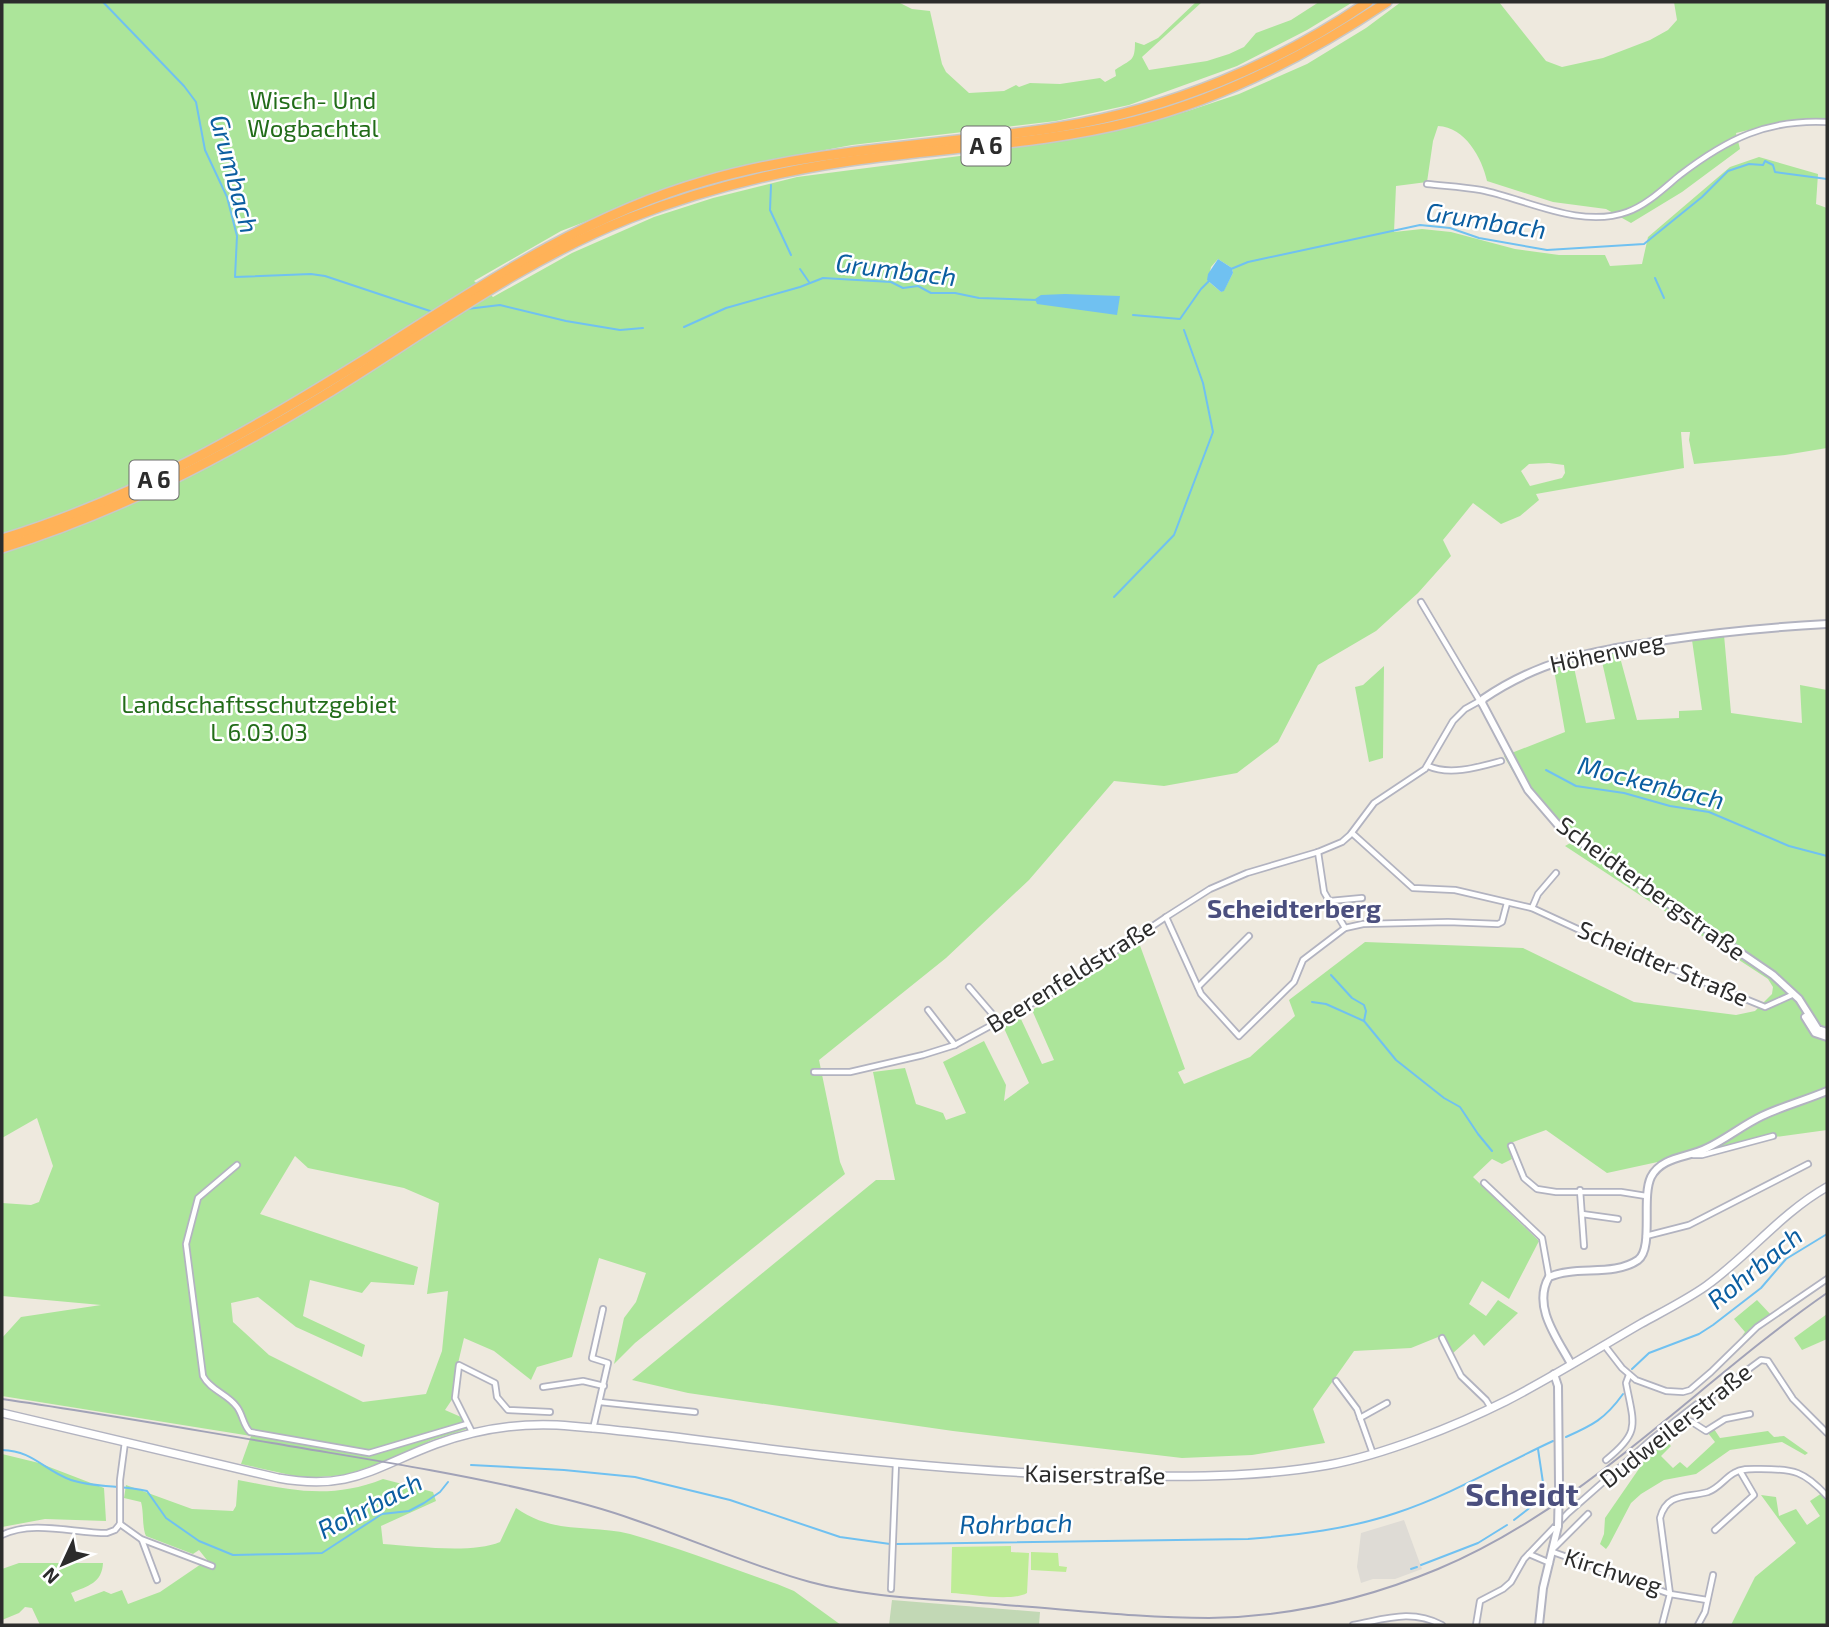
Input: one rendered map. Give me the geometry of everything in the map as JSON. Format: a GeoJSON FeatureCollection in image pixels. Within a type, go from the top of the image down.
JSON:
{"type":"FeatureCollection","features":[{"type":"Feature","properties":{"kind":"highway","name":"A 6"},"geometry":{"type":"LineString","coordinates":[[2,548],[63,528],[142,496],[234,449],[486,282],[664,194],[780,162],[851,151],[1060,127],[1135,111],[1186,95],[1257,66],[1303,42],[1368,2]]}},
{"type":"Feature","properties":{"kind":"highway","name":"A 6"},"geometry":{"type":"LineString","coordinates":[[567,241],[667,204],[783,172],[851,160],[1062,136],[1163,113],[1215,95],[1272,69],[1344,30],[1387,2]]}},
{"type":"Feature","properties":{"kind":"highway","name":"A 6"},"geometry":{"type":"LineString","coordinates":[[2,539],[60,520],[138,488],[189,463],[371,360]]}},
{"type":"Feature","properties":{"kind":"main road","name":"Kaiserstraße"},"geometry":{"type":"LineString","coordinates":[[2,1413],[297,1482],[332,1483],[361,1476],[434,1445],[472,1433],[526,1424],[1022,1474],[1226,1477],[1329,1465],[1373,1454],[1491,1408],[1605,1346],[1710,1284],[1781,1218],[1827,1187]]}},
{"type":"Feature","properties":{"kind":"street"},"geometry":{"type":"LineString","coordinates":[[1427,184],[1482,191],[1560,212],[1614,215],[1628,212],[1646,202],[1702,158],[1751,131],[1786,122],[1827,122]]}},
{"type":"Feature","properties":{"kind":"street"},"geometry":{"type":"LineString","coordinates":[[1421,601],[1482,702]]}},
{"type":"Feature","properties":{"kind":"street","name":"Höhenweg"},"geometry":{"type":"LineString","coordinates":[[1166,916],[1210,889],[1247,873],[1318,852],[1345,840],[1374,803],[1422,773],[1452,721],[1524,673],[1572,656],[1734,631],[1827,624]]}},
{"type":"Feature","properties":{"kind":"street","name":"Scheidterbergstraße"},"geometry":{"type":"LineString","coordinates":[[1482,702],[1528,790],[1558,825],[1773,975],[1794,994],[1815,1026],[1827,1035]]}},
{"type":"Feature","properties":{"kind":"street"},"geometry":{"type":"LineString","coordinates":[[1428,766],[1441,770],[1477,768],[1501,761]]}},
{"type":"Feature","properties":{"kind":"street","name":"Scheidter Straße"},"geometry":{"type":"LineString","coordinates":[[1352,833],[1413,888],[1455,890],[1532,908],[1610,944],[1758,1004],[1770,1006],[1794,994]]}},
{"type":"Feature","properties":{"kind":"street"},"geometry":{"type":"LineString","coordinates":[[1318,852],[1321,881],[1345,928]]}},
{"type":"Feature","properties":{"kind":"street"},"geometry":{"type":"LineString","coordinates":[[1532,908],[1538,894],[1556,873]]}},
{"type":"Feature","properties":{"kind":"street"},"geometry":{"type":"LineString","coordinates":[[1329,901],[1363,898]]}},
{"type":"Feature","properties":{"kind":"street"},"geometry":{"type":"LineString","coordinates":[[1166,916],[1206,1001],[1239,1036],[1294,982],[1303,960],[1345,928],[1363,924],[1498,924],[1503,922],[1507,902]]}},
{"type":"Feature","properties":{"kind":"street","name":"Beerenfeldstraße"},"geometry":{"type":"LineString","coordinates":[[814,1072],[850,1072],[955,1045],[1064,986],[1166,916]]}},
{"type":"Feature","properties":{"kind":"street"},"geometry":{"type":"LineString","coordinates":[[1198,987],[1249,936]]}},
{"type":"Feature","properties":{"kind":"street"},"geometry":{"type":"LineString","coordinates":[[969,987],[1000,1023]]}},
{"type":"Feature","properties":{"kind":"street"},"geometry":{"type":"LineString","coordinates":[[928,1010],[955,1045]]}},
{"type":"Feature","properties":{"kind":"street"},"geometry":{"type":"LineString","coordinates":[[1549,1277],[1628,1265],[1642,1257],[1646,1236],[1646,1196],[1650,1180],[1659,1167],[1688,1154],[1705,1150],[1761,1116],[1827,1091]]}},
{"type":"Feature","properties":{"kind":"street"},"geometry":{"type":"LineString","coordinates":[[1688,1154],[1702,1156],[1773,1136]]}},
{"type":"Feature","properties":{"kind":"street"},"geometry":{"type":"LineString","coordinates":[[1511,1146],[1522,1175],[1533,1188],[1551,1192],[1621,1192],[1646,1196]]}},
{"type":"Feature","properties":{"kind":"street"},"geometry":{"type":"LineString","coordinates":[[1646,1236],[1689,1225],[1808,1164]]}},
{"type":"Feature","properties":{"kind":"street"},"geometry":{"type":"LineString","coordinates":[[237,1165],[198,1198],[186,1244],[202,1376],[236,1406],[246,1429],[296,1441],[369,1453],[414,1442],[467,1424]]}},
{"type":"Feature","properties":{"kind":"street"},"geometry":{"type":"LineString","coordinates":[[1483,1183],[1542,1238],[1549,1277],[1542,1294],[1544,1311],[1571,1364]]}},
{"type":"Feature","properties":{"kind":"street"},"geometry":{"type":"LineString","coordinates":[[1580,1191],[1584,1246]]}},
{"type":"Feature","properties":{"kind":"street"},"geometry":{"type":"LineString","coordinates":[[1582,1214],[1618,1219]]}},
{"type":"Feature","properties":{"kind":"street"},"geometry":{"type":"LineString","coordinates":[[1605,1346],[1629,1375],[1646,1385],[1674,1392],[1690,1390],[1757,1327],[1827,1279]]}},
{"type":"Feature","properties":{"kind":"street"},"geometry":{"type":"LineString","coordinates":[[593,1429],[608,1363],[593,1358],[603,1309]]}},
{"type":"Feature","properties":{"kind":"street"},"geometry":{"type":"LineString","coordinates":[[1441,1338],[1461,1376],[1491,1408]]}},
{"type":"Feature","properties":{"kind":"street","name":"Dudweilerstraße"},"geometry":{"type":"LineString","coordinates":[[1476,1625],[1480,1601],[1503,1589],[1529,1554],[1574,1508],[1697,1404],[1707,1400],[1764,1360],[1768,1361],[1797,1404],[1827,1433]]}},
{"type":"Feature","properties":{"kind":"street"},"geometry":{"type":"LineString","coordinates":[[472,1433],[455,1398],[459,1365],[495,1383],[497,1397],[508,1410],[550,1412]]}},
{"type":"Feature","properties":{"kind":"street"},"geometry":{"type":"LineString","coordinates":[[1539,1625],[1543,1588],[1558,1528],[1558,1386],[1554,1374]]}},
{"type":"Feature","properties":{"kind":"street"},"geometry":{"type":"LineString","coordinates":[[1606,1460],[1624,1445],[1632,1431],[1626,1383],[1629,1375]]}},
{"type":"Feature","properties":{"kind":"street"},"geometry":{"type":"LineString","coordinates":[[543,1387],[583,1381],[604,1385]]}},
{"type":"Feature","properties":{"kind":"street"},"geometry":{"type":"LineString","coordinates":[[1336,1381],[1354,1404],[1373,1454]]}},
{"type":"Feature","properties":{"kind":"street"},"geometry":{"type":"LineString","coordinates":[[600,1402],[695,1412]]}},
{"type":"Feature","properties":{"kind":"street"},"geometry":{"type":"LineString","coordinates":[[1360,1418],[1387,1403]]}},
{"type":"Feature","properties":{"kind":"street"},"geometry":{"type":"LineString","coordinates":[[1679,1419],[1692,1422],[1706,1431],[1725,1419],[1750,1414]]}},
{"type":"Feature","properties":{"kind":"street"},"geometry":{"type":"LineString","coordinates":[[120,1524],[120,1480],[125,1442]]}},
{"type":"Feature","properties":{"kind":"street"},"geometry":{"type":"LineString","coordinates":[[891,1590],[896,1463]]}},
{"type":"Feature","properties":{"kind":"street"},"geometry":{"type":"LineString","coordinates":[[1740,1471],[1795,1470],[1812,1481],[1826,1495]]}},
{"type":"Feature","properties":{"kind":"street"},"geometry":{"type":"LineString","coordinates":[[1715,1530],[1754,1495],[1740,1471]]}},
{"type":"Feature","properties":{"kind":"street","name":"Kirchweg"},"geometry":{"type":"LineString","coordinates":[[1553,1550],[1670,1594],[1660,1522],[1663,1510],[1674,1498],[1710,1491],[1740,1471]]}},
{"type":"Feature","properties":{"kind":"street"},"geometry":{"type":"LineString","coordinates":[[1553,1550],[1588,1514]]}},
{"type":"Feature","properties":{"kind":"street"},"geometry":{"type":"LineString","coordinates":[[2,1535],[30,1528],[107,1534],[120,1524]]}},
{"type":"Feature","properties":{"kind":"street"},"geometry":{"type":"LineString","coordinates":[[120,1524],[141,1539],[212,1566]]}},
{"type":"Feature","properties":{"kind":"street"},"geometry":{"type":"LineString","coordinates":[[1558,1528],[1568,1533]]}},
{"type":"Feature","properties":{"kind":"street"},"geometry":{"type":"LineString","coordinates":[[141,1539],[157,1580]]}},
{"type":"Feature","properties":{"kind":"street"},"geometry":{"type":"LineString","coordinates":[[1529,1554],[1550,1563]]}},
{"type":"Feature","properties":{"kind":"street"},"geometry":{"type":"LineString","coordinates":[[1698,1625],[1705,1612],[1713,1575]]}},
{"type":"Feature","properties":{"kind":"street"},"geometry":{"type":"LineString","coordinates":[[1662,1625],[1670,1594],[1707,1600]]}},
{"type":"Feature","properties":{"kind":"street"},"geometry":{"type":"LineString","coordinates":[[1353,1625],[1412,1615],[1442,1625]]}},
{"type":"Feature","properties":{"kind":"green space"},"geometry":{"type":"Polygon","coordinates":[[[2,2],[898,2],[912,9],[930,11],[942,64],[946,72],[969,93],[1004,91],[1016,85],[1019,87],[1030,83],[1060,84],[1100,78],[1105,82],[1116,76],[1115,70],[1131,59],[1135,42],[1144,45],[1158,38],[1196,2],[1202,2],[1142,57],[1149,70],[1207,61],[1229,54],[1244,47],[1256,33],[1291,20],[1319,2],[1353,2],[1307,30],[1237,66],[1129,105],[1056,121],[852,145],[705,176],[561,231],[474,281],[493,297],[572,253],[654,217],[713,198],[797,177],[983,153],[1111,131],[1188,111],[1239,94],[1307,64],[1366,28],[1401,2],[1499,2],[1546,61],[1562,67],[1603,58],[1668,30],[1677,20],[1674,2],[1827,2],[1827,121],[1791,120],[1736,133],[1740,149],[1682,192],[1631,223],[1606,209],[1553,202],[1487,181],[1471,145],[1456,132],[1438,126],[1427,182],[1396,186],[1394,232],[1422,229],[1451,232],[1515,249],[1559,255],[1605,255],[1610,266],[1642,264],[1648,237],[1730,167],[1759,157],[1818,174],[1816,204],[1827,208],[1827,448],[1694,464],[1690,432],[1681,432],[1684,468],[1536,494],[1539,500],[1520,516],[1501,524],[1473,503],[1443,540],[1451,556],[1418,593],[1376,631],[1318,665],[1278,742],[1237,773],[1164,786],[1114,781],[1029,880],[946,958],[819,1060],[840,1162],[845,1174],[635,1343],[614,1364],[624,1318],[636,1302],[646,1273],[599,1258],[572,1357],[537,1367],[531,1380],[494,1351],[464,1338],[453,1398],[445,1410],[461,1417],[467,1429],[432,1440],[346,1475],[304,1478],[241,1464],[251,1436],[2,1396],[2,1338],[21,1317],[101,1305],[2,1296],[2,1203],[31,1205],[39,1202],[53,1166],[37,1118],[2,1138],[2,2]],[[1218,259],[1211,267],[1208,281],[1221,292],[1233,273],[1232,268],[1218,259]],[[1529,464],[1521,471],[1530,486],[1562,478],[1565,473],[1564,465],[1529,464]],[[295,1156],[260,1214],[418,1267],[414,1285],[371,1282],[362,1293],[310,1280],[303,1316],[365,1345],[362,1357],[296,1327],[258,1297],[231,1303],[233,1322],[269,1355],[363,1402],[426,1394],[442,1351],[448,1291],[427,1294],[439,1203],[404,1188],[308,1168],[295,1156]]]}},
{"type":"Feature","properties":{"kind":"green space"},"geometry":{"type":"Polygon","coordinates":[[[1724,635],[1731,713],[1802,723],[1800,685],[1827,690],[1827,1130],[1768,1138],[1607,1173],[1546,1130],[1508,1144],[1512,1159],[1502,1164],[1492,1159],[1473,1177],[1539,1241],[1509,1299],[1482,1281],[1469,1304],[1486,1316],[1498,1300],[1518,1313],[1484,1346],[1474,1334],[1452,1354],[1443,1335],[1411,1348],[1354,1351],[1313,1409],[1325,1443],[1252,1455],[1182,1458],[953,1431],[688,1393],[632,1380],[876,1180],[895,1180],[873,1072],[905,1068],[916,1104],[943,1113],[946,1120],[966,1113],[943,1062],[984,1041],[1006,1085],[1004,1101],[1029,1083],[1003,1026],[1020,1017],[1042,1064],[1054,1060],[1032,1010],[1064,993],[1138,940],[1185,1069],[1178,1072],[1184,1084],[1250,1057],[1295,1016],[1289,1000],[1365,942],[1523,948],[1634,1002],[1736,1015],[1755,1011],[1772,994],[1773,987],[1768,979],[1565,846],[1572,842],[1551,823],[1534,802],[1504,756],[1565,732],[1553,664],[1572,658],[1586,723],[1615,719],[1600,653],[1618,650],[1637,720],[1679,718],[1679,711],[1702,710],[1692,640],[1724,635]]]}},
{"type":"Feature","properties":{"kind":"green space"},"geometry":{"type":"Polygon","coordinates":[[[1384,666],[1383,758],[1369,762],[1355,687],[1363,685],[1384,666]]]}},
{"type":"Feature","properties":{"kind":"green space"},"geometry":{"type":"Polygon","coordinates":[[[1757,1300],[1772,1316],[1742,1336],[1745,1332],[1734,1319],[1757,1300]]]}},
{"type":"Feature","properties":{"kind":"green space"},"geometry":{"type":"Polygon","coordinates":[[[1827,1314],[1827,1339],[1802,1350],[1794,1338],[1827,1314]]]}},
{"type":"Feature","properties":{"kind":"green space"},"geometry":{"type":"Polygon","coordinates":[[[1714,1429],[1720,1438],[1768,1431],[1774,1437],[1784,1436],[1808,1453],[1805,1455],[1782,1442],[1730,1450],[1696,1474],[1664,1480],[1641,1494],[1631,1503],[1606,1549],[1600,1544],[1605,1518],[1645,1460],[1642,1456],[1647,1450],[1652,1452],[1667,1442],[1671,1446],[1661,1456],[1673,1468],[1680,1462],[1687,1468],[1715,1442],[1708,1433],[1714,1429]]]}},
{"type":"Feature","properties":{"kind":"green space"},"geometry":{"type":"Polygon","coordinates":[[[2,1454],[39,1463],[104,1488],[106,1521],[45,1519],[2,1527],[2,1454]]]}},
{"type":"Feature","properties":{"kind":"green space"},"geometry":{"type":"Polygon","coordinates":[[[383,1479],[433,1492],[436,1501],[381,1526],[383,1544],[443,1548],[488,1546],[500,1542],[516,1508],[544,1522],[630,1534],[777,1584],[794,1591],[841,1625],[40,1625],[32,1608],[25,1607],[19,1613],[2,1620],[2,1569],[19,1563],[103,1563],[97,1579],[71,1593],[75,1602],[104,1591],[111,1594],[122,1590],[128,1604],[160,1592],[207,1560],[199,1550],[193,1554],[146,1536],[141,1502],[124,1498],[126,1485],[192,1509],[233,1511],[236,1506],[238,1480],[293,1490],[328,1491],[383,1479]]]}},
{"type":"Feature","properties":{"kind":"green space"},"geometry":{"type":"Polygon","coordinates":[[[1822,1493],[1827,1499],[1827,1625],[1731,1625],[1755,1577],[1796,1543],[1761,1495],[1776,1497],[1779,1516],[1796,1509],[1807,1525],[1820,1516],[1810,1501],[1822,1493]]]}},
{"type":"Feature","properties":{"kind":"green space"},"geometry":{"type":"Polygon","coordinates":[[[1011,1546],[1011,1552],[1029,1553],[1027,1593],[1001,1597],[951,1593],[952,1547],[1011,1546]]]}},
{"type":"Feature","properties":{"kind":"green space"},"geometry":{"type":"Polygon","coordinates":[[[1031,1552],[1058,1553],[1059,1566],[1067,1567],[1066,1572],[1031,1570],[1031,1552]]]}},
{"type":"Feature","properties":{"kind":"green space"},"geometry":{"type":"Polygon","coordinates":[[[892,1600],[1040,1612],[1039,1625],[889,1625],[892,1600]]]}},
{"type":"Feature","properties":{"kind":"shaded area"},"geometry":{"type":"Polygon","coordinates":[[[1404,1520],[1422,1569],[1395,1579],[1373,1579],[1361,1583],[1357,1567],[1361,1533],[1404,1520]]]}},
{"type":"Feature","properties":{"kind":"water"},"geometry":{"type":"Polygon","coordinates":[[[1218,259],[1232,268],[1233,273],[1221,292],[1207,280],[1218,259]]]}},
{"type":"Feature","properties":{"kind":"water"},"geometry":{"type":"Polygon","coordinates":[[[1041,295],[1120,296],[1117,315],[1037,304],[1035,299],[1041,295]]]}},
{"type":"Feature","properties":{"kind":"waterway","name":"Grumbach"},"geometry":{"type":"LineString","coordinates":[[103,2],[184,86],[196,102],[205,150],[227,197],[237,236],[235,277],[311,274],[325,276],[433,312]]}},
{"type":"Feature","properties":{"kind":"waterway","name":"Grumbach"},"geometry":{"type":"LineString","coordinates":[[1231,269],[1248,262],[1420,225],[1450,228],[1479,238],[1547,250],[1644,244],[1702,197],[1728,171],[1749,164],[1763,165],[1765,161],[1773,165],[1775,172],[1827,179]]}},
{"type":"Feature","properties":{"kind":"waterway"},"geometry":{"type":"LineString","coordinates":[[771,185],[770,210],[791,255]]}},
{"type":"Feature","properties":{"kind":"waterway"},"geometry":{"type":"LineString","coordinates":[[800,269],[809,282]]}},
{"type":"Feature","properties":{"kind":"waterway","name":"Grumbach"},"geometry":{"type":"LineString","coordinates":[[684,327],[726,308],[823,278],[891,282],[903,288],[918,286],[931,293],[955,293],[979,298],[1037,300]]}},
{"type":"Feature","properties":{"kind":"waterway"},"geometry":{"type":"LineString","coordinates":[[1655,278],[1664,298]]}},
{"type":"Feature","properties":{"kind":"waterway","name":"Grumbach"},"geometry":{"type":"LineString","coordinates":[[1133,315],[1180,319],[1210,280]]}},
{"type":"Feature","properties":{"kind":"waterway","name":"Grumbach"},"geometry":{"type":"LineString","coordinates":[[467,309],[500,305],[566,321],[620,330],[643,328]]}},
{"type":"Feature","properties":{"kind":"waterway"},"geometry":{"type":"LineString","coordinates":[[1114,597],[1174,535],[1213,432],[1203,383],[1184,330]]}},
{"type":"Feature","properties":{"kind":"waterway","name":"Mockenbach"},"geometry":{"type":"LineString","coordinates":[[1546,770],[1576,786],[1624,793],[1670,806],[1709,812],[1789,846],[1827,856]]}},
{"type":"Feature","properties":{"kind":"waterway"},"geometry":{"type":"LineString","coordinates":[[1331,975],[1352,998],[1364,1005],[1364,1021]]}},
{"type":"Feature","properties":{"kind":"waterway"},"geometry":{"type":"LineString","coordinates":[[1312,1002],[1326,1004],[1364,1021],[1396,1060],[1444,1098],[1460,1107],[1492,1151]]}},
{"type":"Feature","properties":{"kind":"waterway","name":"Rohrbach"},"geometry":{"type":"LineString","coordinates":[[1632,1369],[1649,1353],[1699,1334],[1713,1325],[1761,1288],[1786,1259],[1827,1234]]}},
{"type":"Feature","properties":{"kind":"waterway","name":"Rohrbach"},"geometry":{"type":"LineString","coordinates":[[1566,1437],[1598,1420],[1623,1394]]}},
{"type":"Feature","properties":{"kind":"waterway","name":"Rohrbach"},"geometry":{"type":"LineString","coordinates":[[896,1544],[1248,1539],[1323,1530],[1378,1519],[1416,1506],[1553,1441]]}},
{"type":"Feature","properties":{"kind":"waterway"},"geometry":{"type":"LineString","coordinates":[[1514,1520],[1545,1496],[1538,1449]]}},
{"type":"Feature","properties":{"kind":"waterway","name":"Rohrbach"},"geometry":{"type":"LineString","coordinates":[[2,1450],[31,1457],[71,1480],[147,1491],[166,1518],[199,1541],[233,1555],[322,1553],[382,1514],[409,1511],[424,1503],[440,1492],[448,1482]]}},
{"type":"Feature","properties":{"kind":"waterway","name":"Rohrbach"},"geometry":{"type":"LineString","coordinates":[[471,1465],[635,1477],[730,1500],[840,1537],[890,1544]]}},
{"type":"Feature","properties":{"kind":"waterway"},"geometry":{"type":"LineString","coordinates":[[1421,1565],[1478,1543],[1507,1525]]}},
{"type":"Feature","properties":{"kind":"waterway"},"geometry":{"type":"LineString","coordinates":[[1411,1569],[1417,1567]]}},
{"type":"Feature","properties":{"kind":"railway"},"geometry":{"type":"LineString","coordinates":[[2,1399],[402,1465],[532,1491],[623,1516],[744,1561],[834,1588],[907,1598],[1132,1615],[1238,1617],[1297,1610],[1383,1589],[1438,1569],[1492,1543],[1592,1478],[1732,1365],[1827,1293]]}},
{"type":"Feature","properties":{"kind":"district","name":"Scheidterberg"},"geometry":{"type":"Point","coordinates":[1294,909]}},
{"type":"Feature","properties":{"kind":"district","name":"Scheidt"},"geometry":{"type":"Point","coordinates":[1522,1495]}},
{"type":"Feature","properties":{"kind":"park label","name":"Wisch- Und Wogbachtal"},"geometry":{"type":"Point","coordinates":[313,115]}},
{"type":"Feature","properties":{"kind":"park label","name":"Landschaftsschutzgebiet L 6.03.03"},"geometry":{"type":"Point","coordinates":[259,719]}}]}
